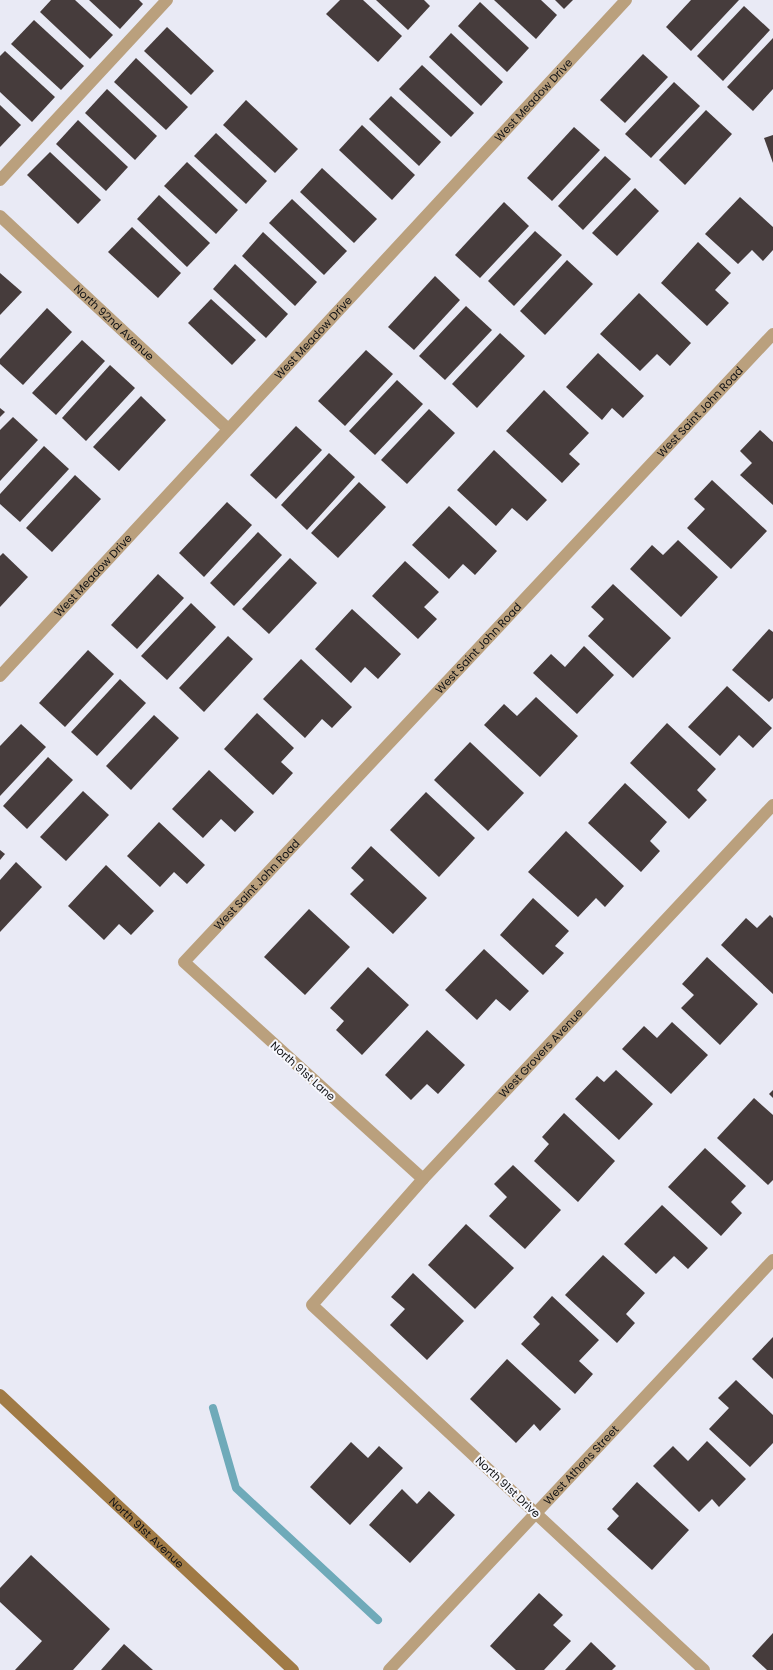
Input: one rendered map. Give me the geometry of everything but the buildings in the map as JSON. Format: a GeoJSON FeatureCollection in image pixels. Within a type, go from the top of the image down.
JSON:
{"type":"FeatureCollection","features":[{"type":"Feature","properties":{"kind":"main road","name":"North 91st Avenue"},"geometry":{"type":"LineString","coordinates":[[0,1395],[293,1670]]}},
{"type":"Feature","properties":{"kind":"street"},"geometry":{"type":"LineString","coordinates":[[0,180],[167,0]]}},
{"type":"Feature","properties":{"kind":"street","name":"West Meadow Drive"},"geometry":{"type":"LineString","coordinates":[[0,676],[228,429],[342,309],[626,0]]}},
{"type":"Feature","properties":{"kind":"street","name":"North 92nd Avenue"},"geometry":{"type":"LineString","coordinates":[[0,216],[228,429]]}},
{"type":"Feature","properties":{"kind":"street","name":"West Saint John Road"},"geometry":{"type":"LineString","coordinates":[[184,962],[773,334]]}},
{"type":"Feature","properties":{"kind":"street","name":"West Grovers Avenue"},"geometry":{"type":"LineString","coordinates":[[312,1305],[423,1179],[773,805]]}},
{"type":"Feature","properties":{"kind":"street","name":"North 91st Lane"},"geometry":{"type":"LineString","coordinates":[[184,962],[423,1179]]}},
{"type":"Feature","properties":{"kind":"street","name":"West Athens Street"},"geometry":{"type":"LineString","coordinates":[[389,1670],[773,1260]]}},
{"type":"Feature","properties":{"kind":"street","name":"North 91st Drive"},"geometry":{"type":"LineString","coordinates":[[312,1305],[704,1670]]}},
{"type":"Feature","properties":{"kind":"waterway"},"geometry":{"type":"LineString","coordinates":[[213,1408],[236,1488],[378,1620]]}}]}
